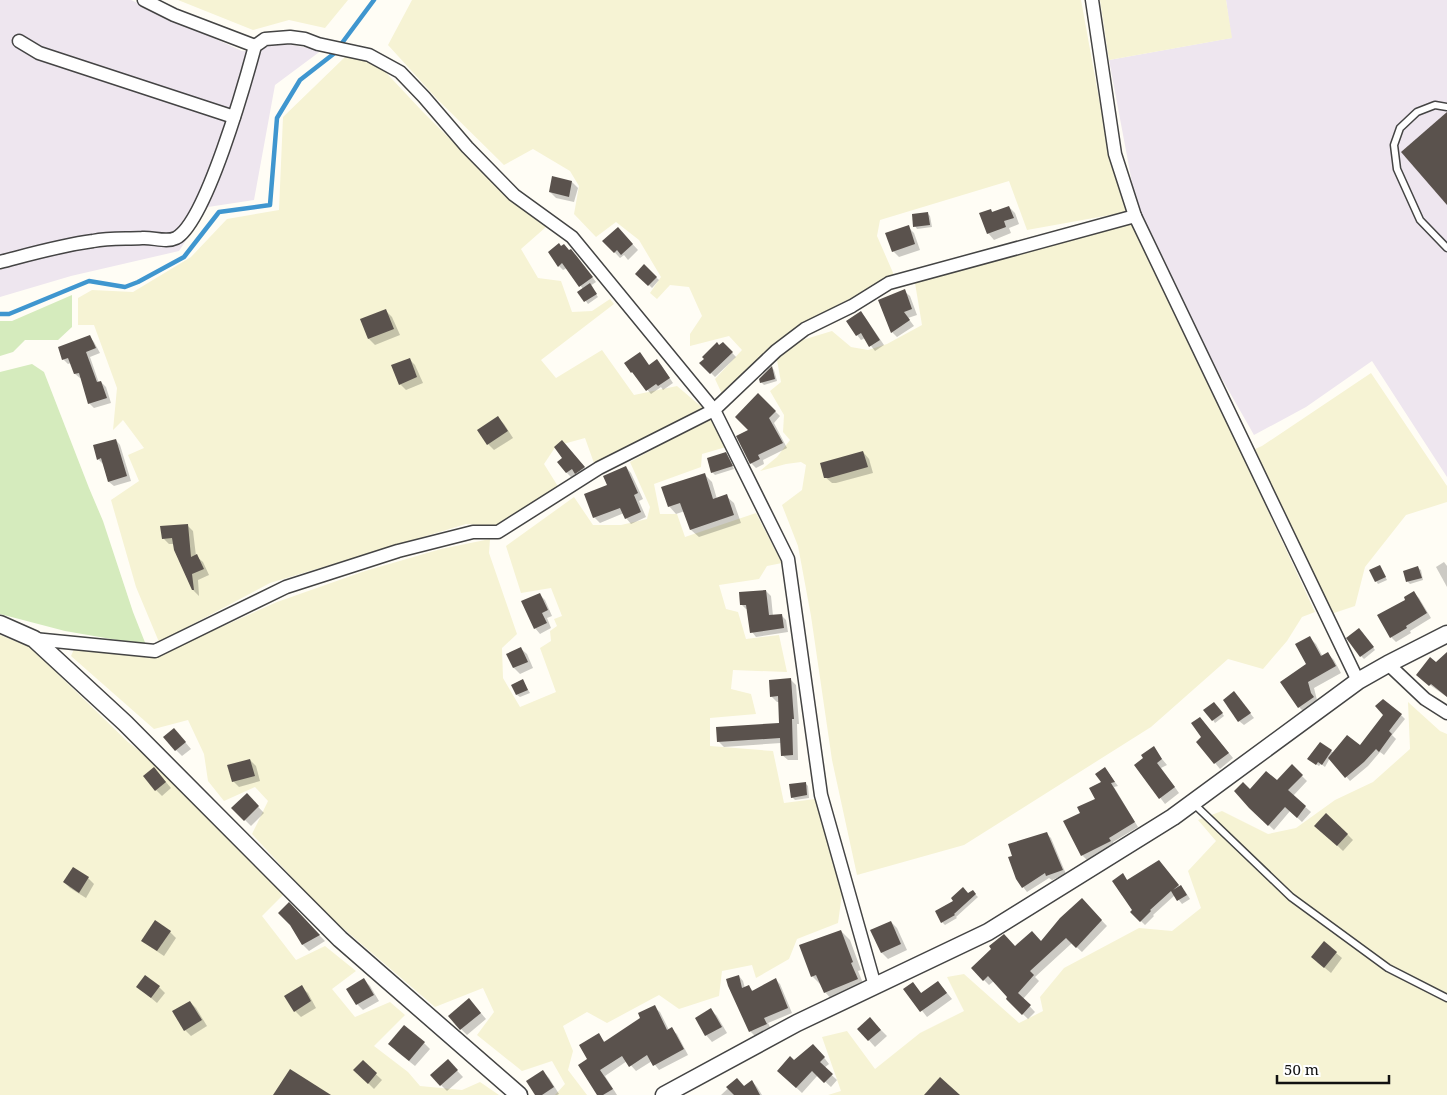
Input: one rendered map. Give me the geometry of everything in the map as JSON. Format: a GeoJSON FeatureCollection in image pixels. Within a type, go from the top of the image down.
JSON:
{"type":"FeatureCollection","features":[{"type":"Feature","properties":{"kind":"street"},"geometry":{"type":"LineString","coordinates":[[144,0],[174,15],[255,46]]}},
{"type":"Feature","properties":{"kind":"street"},"geometry":{"type":"LineString","coordinates":[[1092,0],[1115,154],[1135,216],[1358,681]]}},
{"type":"Feature","properties":{"kind":"street"},"geometry":{"type":"LineString","coordinates":[[0,262],[94,240],[151,237],[163,240],[174,239],[185,232],[205,196],[234,117],[255,46],[265,39],[290,37],[305,39],[318,44],[369,55],[400,72],[467,147],[514,195],[572,237],[714,410],[788,559],[821,795],[875,986]]}},
{"type":"Feature","properties":{"kind":"street"},"geometry":{"type":"LineString","coordinates":[[19,41],[39,53],[234,117]]}},
{"type":"Feature","properties":{"kind":"street"},"geometry":{"type":"LineString","coordinates":[[0,624],[34,639],[155,651],[286,587],[398,551],[473,532],[498,532],[599,468],[714,410],[776,351],[804,328],[852,306],[888,283],[1135,216]]}},
{"type":"Feature","properties":{"kind":"street"},"geometry":{"type":"LineString","coordinates":[[664,1095],[797,1022],[988,932],[1158,827],[1358,681],[1447,634]]}},
{"type":"Feature","properties":{"kind":"street"},"geometry":{"type":"LineString","coordinates":[[34,639],[125,723],[340,939],[519,1095]]}},
{"type":"Feature","properties":{"kind":"street"},"geometry":{"type":"LineString","coordinates":[[1388,664],[1425,699],[1447,713]]}},
{"type":"Feature","properties":{"kind":"lane"},"geometry":{"type":"LineString","coordinates":[[1447,107],[1435,105],[1417,112],[1400,128],[1394,145],[1397,169],[1420,220],[1447,248]]}},
{"type":"Feature","properties":{"kind":"lane"},"geometry":{"type":"LineString","coordinates":[[1193,803],[1290,896],[1388,968],[1447,998]]}},
{"type":"Feature","properties":{"kind":"shaded area"},"geometry":{"type":"Polygon","coordinates":[[[0,0],[131,0],[242,51],[260,51],[273,42],[322,50],[275,85],[254,200],[208,207],[179,251],[71,276],[0,297],[0,0]]]}},
{"type":"Feature","properties":{"kind":"shaded area"},"geometry":{"type":"Polygon","coordinates":[[[178,0],[348,0],[325,28],[289,20],[253,30],[178,0]]]}},
{"type":"Feature","properties":{"kind":"shaded area"},"geometry":{"type":"Polygon","coordinates":[[[412,0],[1081,0],[1114,174],[1127,212],[1027,230],[1009,181],[880,220],[877,236],[894,275],[803,324],[767,350],[723,396],[715,379],[742,350],[729,336],[690,346],[690,334],[702,316],[689,287],[670,285],[657,299],[650,293],[661,277],[639,240],[616,222],[596,237],[574,214],[579,186],[570,171],[533,149],[504,165],[438,100],[388,45],[412,0]]]}},
{"type":"Feature","properties":{"kind":"shaded area"},"geometry":{"type":"Polygon","coordinates":[[[1100,0],[1226,0],[1232,38],[1109,60],[1100,0]]]}},
{"type":"Feature","properties":{"kind":"shaded area"},"geometry":{"type":"Polygon","coordinates":[[[1226,0],[1447,0],[1447,477],[1372,361],[1306,407],[1254,435],[1201,342],[1136,204],[1109,60],[1231,38],[1226,0]]]}},
{"type":"Feature","properties":{"kind":"shaded area"},"geometry":{"type":"Polygon","coordinates":[[[345,57],[377,63],[511,200],[546,227],[521,249],[538,278],[561,281],[572,312],[592,311],[610,299],[614,304],[541,360],[556,378],[602,350],[634,395],[677,386],[704,409],[594,463],[585,438],[556,446],[544,464],[559,488],[504,527],[466,524],[270,583],[159,642],[136,587],[111,500],[139,481],[128,455],[144,448],[123,420],[113,430],[117,388],[94,325],[78,325],[78,298],[92,290],[133,292],[191,257],[227,219],[279,210],[283,117],[345,57]]]}},
{"type":"Feature","properties":{"kind":"shaded area"},"geometry":{"type":"Polygon","coordinates":[[[1134,222],[1315,612],[1302,617],[1287,641],[1263,669],[1228,659],[1151,727],[964,845],[857,875],[832,760],[811,616],[798,546],[782,505],[802,490],[806,465],[801,462],[760,471],[777,457],[790,440],[783,432],[784,415],[770,391],[781,382],[777,360],[799,341],[832,331],[851,347],[868,350],[887,344],[922,325],[915,283],[1134,222]]]}},
{"type":"Feature","properties":{"kind":"shaded area"},"geometry":{"type":"Polygon","coordinates":[[[1371,373],[1447,486],[1447,502],[1406,515],[1365,567],[1355,606],[1331,614],[1255,449],[1371,373]]]}},
{"type":"Feature","properties":{"kind":"shaded area"},"geometry":{"type":"Polygon","coordinates":[[[711,417],[726,447],[702,454],[701,467],[654,484],[660,514],[677,514],[685,537],[756,513],[782,563],[767,566],[759,579],[719,585],[726,609],[738,612],[746,639],[779,635],[787,672],[733,670],[731,689],[751,694],[756,714],[710,718],[710,746],[773,751],[784,803],[815,799],[843,887],[838,923],[797,939],[789,959],[756,978],[752,965],[722,971],[719,996],[679,1009],[659,995],[607,1023],[587,1012],[563,1026],[573,1051],[568,1070],[587,1095],[555,1095],[565,1084],[552,1061],[522,1071],[477,1035],[494,1012],[483,988],[435,1007],[324,912],[252,834],[268,801],[255,787],[224,801],[208,781],[204,754],[188,720],[154,729],[71,656],[75,647],[165,652],[277,602],[365,571],[441,549],[490,539],[489,553],[517,634],[502,648],[503,678],[520,707],[556,692],[540,648],[551,641],[550,631],[557,626],[554,619],[562,616],[551,588],[521,593],[506,546],[574,497],[593,525],[621,525],[647,519],[650,507],[630,462],[711,417]]]}},
{"type":"Feature","properties":{"kind":"shaded area"},"geometry":{"type":"Polygon","coordinates":[[[0,635],[30,647],[128,742],[160,767],[285,893],[262,916],[296,960],[325,946],[356,971],[332,989],[355,1017],[390,1002],[405,1015],[374,1046],[408,1072],[420,1086],[462,1090],[480,1082],[499,1095],[0,1095],[0,635]]]}},
{"type":"Feature","properties":{"kind":"shaded area"},"geometry":{"type":"Polygon","coordinates":[[[1408,702],[1440,731],[1447,734],[1447,1095],[828,1095],[841,1091],[822,1037],[847,1031],[875,1069],[920,1033],[964,1011],[947,977],[964,974],[1019,1023],[1043,1011],[1040,997],[1064,968],[1139,928],[1172,931],[1201,908],[1188,871],[1216,841],[1198,820],[1222,811],[1268,834],[1296,828],[1335,800],[1373,782],[1410,749],[1408,702]]]}},
{"type":"Feature","properties":{"kind":"green space"},"geometry":{"type":"Polygon","coordinates":[[[72,295],[72,327],[58,340],[25,340],[13,352],[0,356],[0,321],[12,321],[72,295]]]}},
{"type":"Feature","properties":{"kind":"green space"},"geometry":{"type":"Polygon","coordinates":[[[32,364],[44,372],[103,521],[146,645],[65,631],[0,614],[0,372],[32,364]]]}},
{"type":"Feature","properties":{"kind":"building"},"geometry":{"type":"Polygon","coordinates":[[[1447,112],[1447,205],[1401,152],[1447,112]]]}},
{"type":"Feature","properties":{"kind":"building"},"geometry":{"type":"Polygon","coordinates":[[[552,176],[572,181],[569,197],[549,192],[552,176]]]}},
{"type":"Feature","properties":{"kind":"building"},"geometry":{"type":"Polygon","coordinates":[[[1009,206],[1014,218],[1004,221],[1006,227],[987,234],[979,213],[991,209],[992,212],[1009,206]]]}},
{"type":"Feature","properties":{"kind":"building"},"geometry":{"type":"Polygon","coordinates":[[[928,212],[930,225],[913,227],[912,214],[928,212]]]}},
{"type":"Feature","properties":{"kind":"building"},"geometry":{"type":"Polygon","coordinates":[[[909,225],[915,244],[892,252],[885,233],[909,225]]]}},
{"type":"Feature","properties":{"kind":"building"},"geometry":{"type":"Polygon","coordinates":[[[618,227],[633,244],[621,255],[617,250],[614,253],[602,241],[618,227]]]}},
{"type":"Feature","properties":{"kind":"building"},"geometry":{"type":"Polygon","coordinates":[[[559,243],[561,246],[564,244],[569,250],[571,249],[593,277],[579,287],[562,263],[558,267],[548,252],[559,243]]]}},
{"type":"Feature","properties":{"kind":"building"},"geometry":{"type":"Polygon","coordinates":[[[644,264],[657,277],[648,286],[635,274],[644,264]]]}},
{"type":"Feature","properties":{"kind":"building"},"geometry":{"type":"Polygon","coordinates":[[[590,283],[597,294],[584,302],[577,292],[590,283]]]}},
{"type":"Feature","properties":{"kind":"building"},"geometry":{"type":"Polygon","coordinates":[[[905,289],[912,309],[904,312],[910,320],[891,333],[878,300],[905,289]]]}},
{"type":"Feature","properties":{"kind":"building"},"geometry":{"type":"Polygon","coordinates":[[[386,309],[394,329],[368,339],[360,319],[386,309]]]}},
{"type":"Feature","properties":{"kind":"building"},"geometry":{"type":"Polygon","coordinates":[[[861,311],[880,340],[869,347],[861,333],[856,336],[846,321],[861,311]]]}},
{"type":"Feature","properties":{"kind":"building"},"geometry":{"type":"Polygon","coordinates":[[[90,335],[96,348],[86,352],[97,382],[101,381],[107,398],[88,404],[79,373],[74,374],[68,358],[62,360],[58,347],[90,335]]]}},
{"type":"Feature","properties":{"kind":"building"},"geometry":{"type":"Polygon","coordinates":[[[717,342],[719,345],[723,342],[733,352],[710,374],[699,363],[704,359],[702,357],[717,342]]]}},
{"type":"Feature","properties":{"kind":"building"},"geometry":{"type":"Polygon","coordinates":[[[640,352],[649,365],[657,359],[670,378],[646,391],[624,363],[640,352]]]}},
{"type":"Feature","properties":{"kind":"building"},"geometry":{"type":"Polygon","coordinates":[[[410,358],[417,377],[399,385],[391,365],[410,358]]]}},
{"type":"Feature","properties":{"kind":"building"},"geometry":{"type":"Polygon","coordinates":[[[772,366],[775,379],[760,383],[759,379],[772,366]]]}},
{"type":"Feature","properties":{"kind":"building"},"geometry":{"type":"Polygon","coordinates":[[[758,393],[776,411],[769,418],[783,443],[758,455],[760,459],[750,464],[736,436],[748,430],[735,417],[758,393]]]}},
{"type":"Feature","properties":{"kind":"building"},"geometry":{"type":"Polygon","coordinates":[[[498,416],[508,431],[487,445],[477,430],[498,416]]]}},
{"type":"Feature","properties":{"kind":"building"},"geometry":{"type":"Polygon","coordinates":[[[116,439],[127,476],[108,482],[101,458],[97,460],[93,445],[116,439]]]}},
{"type":"Feature","properties":{"kind":"building"},"geometry":{"type":"Polygon","coordinates":[[[562,440],[585,467],[575,474],[572,469],[566,473],[557,462],[562,458],[554,447],[562,440]]]}},
{"type":"Feature","properties":{"kind":"building"},"geometry":{"type":"Polygon","coordinates":[[[863,451],[868,467],[824,478],[820,463],[863,451]]]}},
{"type":"Feature","properties":{"kind":"building"},"geometry":{"type":"Polygon","coordinates":[[[726,452],[733,466],[711,473],[707,458],[726,452]]]}},
{"type":"Feature","properties":{"kind":"building"},"geometry":{"type":"Polygon","coordinates":[[[626,466],[638,493],[634,495],[641,512],[625,519],[620,508],[593,518],[584,494],[607,485],[603,476],[626,466]]]}},
{"type":"Feature","properties":{"kind":"building"},"geometry":{"type":"Polygon","coordinates":[[[705,473],[713,499],[727,494],[734,515],[690,530],[680,503],[668,507],[661,487],[705,473]]]}},
{"type":"Feature","properties":{"kind":"building"},"geometry":{"type":"Polygon","coordinates":[[[188,524],[191,557],[197,554],[204,569],[192,574],[194,590],[192,590],[174,550],[172,538],[162,539],[160,526],[188,524]]]}},
{"type":"Feature","properties":{"kind":"building"},"geometry":{"type":"Polygon","coordinates":[[[1380,565],[1386,577],[1375,582],[1369,570],[1380,565]]]}},
{"type":"Feature","properties":{"kind":"building"},"geometry":{"type":"Polygon","coordinates":[[[1418,566],[1422,578],[1406,582],[1403,571],[1418,566]]]}},
{"type":"Feature","properties":{"kind":"building"},"geometry":{"type":"Polygon","coordinates":[[[766,590],[769,615],[782,614],[784,628],[750,633],[746,605],[740,605],[739,592],[766,590]]]}},
{"type":"Feature","properties":{"kind":"building"},"geometry":{"type":"Polygon","coordinates":[[[1414,591],[1427,613],[1390,638],[1377,615],[1405,600],[1404,597],[1414,591]]]}},
{"type":"Feature","properties":{"kind":"building"},"geometry":{"type":"Polygon","coordinates":[[[540,593],[548,610],[542,613],[547,623],[534,629],[521,601],[540,593]]]}},
{"type":"Feature","properties":{"kind":"building"},"geometry":{"type":"Polygon","coordinates":[[[1359,628],[1374,647],[1360,657],[1346,638],[1359,628]]]}},
{"type":"Feature","properties":{"kind":"building"},"geometry":{"type":"Polygon","coordinates":[[[1310,636],[1321,656],[1328,652],[1336,666],[1308,682],[1314,697],[1298,708],[1280,682],[1306,664],[1295,644],[1310,636]]]}},
{"type":"Feature","properties":{"kind":"building"},"geometry":{"type":"Polygon","coordinates":[[[521,647],[528,662],[513,668],[506,654],[521,647]]]}},
{"type":"Feature","properties":{"kind":"building"},"geometry":{"type":"Polygon","coordinates":[[[1447,652],[1447,697],[1416,675],[1430,657],[1436,662],[1447,652]]]}},
{"type":"Feature","properties":{"kind":"building"},"geometry":{"type":"Polygon","coordinates":[[[791,678],[794,719],[792,719],[793,755],[781,756],[780,738],[717,742],[716,727],[779,723],[778,696],[770,697],[769,680],[791,678]]]}},
{"type":"Feature","properties":{"kind":"building"},"geometry":{"type":"Polygon","coordinates":[[[523,679],[528,690],[516,695],[511,685],[523,679]]]}},
{"type":"Feature","properties":{"kind":"building"},"geometry":{"type":"Polygon","coordinates":[[[1234,691],[1251,713],[1238,722],[1223,700],[1234,691]]]}},
{"type":"Feature","properties":{"kind":"building"},"geometry":{"type":"Polygon","coordinates":[[[1383,699],[1402,714],[1389,731],[1392,734],[1379,752],[1376,749],[1345,778],[1328,758],[1347,735],[1360,745],[1383,715],[1375,706],[1383,699]]]}},
{"type":"Feature","properties":{"kind":"building"},"geometry":{"type":"Polygon","coordinates":[[[1214,702],[1223,713],[1212,721],[1203,710],[1214,702]]]}},
{"type":"Feature","properties":{"kind":"building"},"geometry":{"type":"Polygon","coordinates":[[[1200,717],[1229,753],[1214,764],[1196,742],[1201,737],[1191,723],[1200,717]]]}},
{"type":"Feature","properties":{"kind":"building"},"geometry":{"type":"Polygon","coordinates":[[[174,728],[186,742],[175,751],[163,737],[174,728]]]}},
{"type":"Feature","properties":{"kind":"building"},"geometry":{"type":"Polygon","coordinates":[[[1320,742],[1332,750],[1322,765],[1318,762],[1316,765],[1307,759],[1320,742]]]}},
{"type":"Feature","properties":{"kind":"building"},"geometry":{"type":"Polygon","coordinates":[[[1154,746],[1162,759],[1157,763],[1175,787],[1159,799],[1134,765],[1143,758],[1141,755],[1154,746]]]}},
{"type":"Feature","properties":{"kind":"building"},"geometry":{"type":"Polygon","coordinates":[[[250,759],[255,776],[232,782],[227,765],[250,759]]]}},
{"type":"Feature","properties":{"kind":"building"},"geometry":{"type":"Polygon","coordinates":[[[1292,764],[1303,775],[1288,790],[1306,806],[1297,818],[1285,807],[1268,826],[1234,791],[1243,782],[1250,789],[1266,771],[1277,780],[1292,764]]]}},
{"type":"Feature","properties":{"kind":"building"},"geometry":{"type":"Polygon","coordinates":[[[154,767],[166,782],[155,791],[143,776],[154,767]]]}},
{"type":"Feature","properties":{"kind":"building"},"geometry":{"type":"Polygon","coordinates":[[[1105,767],[1115,782],[1111,783],[1135,822],[1109,838],[1111,841],[1081,856],[1063,821],[1080,813],[1077,807],[1095,799],[1089,788],[1101,782],[1095,774],[1105,767]]]}},
{"type":"Feature","properties":{"kind":"building"},"geometry":{"type":"Polygon","coordinates":[[[806,782],[807,795],[791,798],[789,784],[806,782]]]}},
{"type":"Feature","properties":{"kind":"building"},"geometry":{"type":"Polygon","coordinates":[[[247,793],[259,806],[244,821],[231,808],[247,793]]]}},
{"type":"Feature","properties":{"kind":"building"},"geometry":{"type":"Polygon","coordinates":[[[1326,813],[1348,834],[1337,846],[1314,826],[1326,813]]]}},
{"type":"Feature","properties":{"kind":"building"},"geometry":{"type":"Polygon","coordinates":[[[1047,832],[1063,870],[1046,876],[1045,873],[1022,888],[1016,879],[1008,857],[1012,856],[1008,844],[1047,832]]]}},
{"type":"Feature","properties":{"kind":"building"},"geometry":{"type":"Polygon","coordinates":[[[1159,860],[1179,885],[1173,890],[1181,885],[1187,895],[1177,901],[1171,891],[1140,922],[1130,912],[1132,910],[1112,881],[1123,873],[1127,880],[1159,860]]]}},
{"type":"Feature","properties":{"kind":"building"},"geometry":{"type":"Polygon","coordinates":[[[73,867],[89,877],[79,893],[63,882],[73,867]]]}},
{"type":"Feature","properties":{"kind":"building"},"geometry":{"type":"Polygon","coordinates":[[[963,887],[968,893],[973,890],[976,894],[955,915],[941,923],[935,911],[953,901],[951,898],[963,887]]]}},
{"type":"Feature","properties":{"kind":"building"},"geometry":{"type":"Polygon","coordinates":[[[1082,898],[1102,920],[1076,948],[1066,938],[1030,971],[1034,975],[1018,993],[1031,1005],[1022,1015],[1006,999],[1007,997],[988,976],[983,981],[971,968],[991,949],[989,946],[1004,934],[1015,946],[1032,931],[1041,941],[1060,918],[1082,898]]]}},
{"type":"Feature","properties":{"kind":"building"},"geometry":{"type":"Polygon","coordinates":[[[289,902],[320,935],[302,945],[290,925],[278,913],[289,902]]]}},
{"type":"Feature","properties":{"kind":"building"},"geometry":{"type":"Polygon","coordinates":[[[155,920],[171,931],[157,951],[141,941],[155,920]]]}},
{"type":"Feature","properties":{"kind":"building"},"geometry":{"type":"Polygon","coordinates":[[[891,921],[901,944],[881,953],[870,930],[891,921]]]}},
{"type":"Feature","properties":{"kind":"building"},"geometry":{"type":"Polygon","coordinates":[[[841,930],[858,979],[824,993],[816,975],[811,977],[799,945],[841,930]]]}},
{"type":"Feature","properties":{"kind":"building"},"geometry":{"type":"Polygon","coordinates":[[[1324,941],[1337,952],[1324,968],[1311,957],[1324,941]]]}},
{"type":"Feature","properties":{"kind":"building"},"geometry":{"type":"Polygon","coordinates":[[[145,975],[160,986],[151,998],[136,987],[145,975]]]}},
{"type":"Feature","properties":{"kind":"building"},"geometry":{"type":"Polygon","coordinates":[[[739,975],[742,988],[749,985],[752,991],[776,978],[788,1008],[764,1018],[767,1024],[749,1032],[726,979],[739,975]]]}},
{"type":"Feature","properties":{"kind":"building"},"geometry":{"type":"Polygon","coordinates":[[[364,978],[374,995],[356,1005],[346,989],[364,978]]]}},
{"type":"Feature","properties":{"kind":"building"},"geometry":{"type":"Polygon","coordinates":[[[938,981],[947,993],[920,1012],[903,989],[913,982],[921,993],[938,981]]]}},
{"type":"Feature","properties":{"kind":"building"},"geometry":{"type":"Polygon","coordinates":[[[302,985],[311,1001],[294,1012],[284,996],[302,985]]]}},
{"type":"Feature","properties":{"kind":"building"},"geometry":{"type":"Polygon","coordinates":[[[469,998],[481,1013],[460,1030],[448,1016],[469,998]]]}},
{"type":"Feature","properties":{"kind":"building"},"geometry":{"type":"Polygon","coordinates":[[[190,1001],[202,1020],[184,1031],[172,1011],[190,1001]]]}},
{"type":"Feature","properties":{"kind":"building"},"geometry":{"type":"Polygon","coordinates":[[[655,1005],[667,1030],[672,1027],[684,1049],[653,1066],[647,1055],[629,1067],[622,1056],[600,1070],[613,1089],[603,1095],[597,1095],[578,1065],[587,1059],[579,1045],[599,1033],[604,1042],[640,1018],[638,1013],[655,1005]]]}},
{"type":"Feature","properties":{"kind":"building"},"geometry":{"type":"Polygon","coordinates":[[[711,1008],[722,1027],[705,1036],[695,1018],[711,1008]]]}},
{"type":"Feature","properties":{"kind":"building"},"geometry":{"type":"Polygon","coordinates":[[[870,1017],[881,1030],[868,1041],[857,1029],[870,1017]]]}},
{"type":"Feature","properties":{"kind":"building"},"geometry":{"type":"Polygon","coordinates":[[[404,1025],[425,1042],[409,1061],[388,1044],[404,1025]]]}},
{"type":"Feature","properties":{"kind":"building"},"geometry":{"type":"Polygon","coordinates":[[[813,1044],[825,1057],[820,1062],[833,1074],[824,1083],[812,1071],[796,1088],[777,1071],[790,1056],[794,1060],[813,1044]]]}},
{"type":"Feature","properties":{"kind":"building"},"geometry":{"type":"Polygon","coordinates":[[[448,1059],[458,1070],[440,1086],[430,1075],[448,1059]]]}},
{"type":"Feature","properties":{"kind":"building"},"geometry":{"type":"Polygon","coordinates":[[[363,1060],[377,1073],[368,1084],[353,1070],[363,1060]]]}},
{"type":"Feature","properties":{"kind":"building"},"geometry":{"type":"Polygon","coordinates":[[[290,1069],[331,1095],[273,1095],[290,1069]]]}},
{"type":"Feature","properties":{"kind":"building"},"geometry":{"type":"Polygon","coordinates":[[[543,1070],[554,1087],[542,1095],[535,1095],[526,1081],[543,1070]]]}},
{"type":"Feature","properties":{"kind":"building"},"geometry":{"type":"Polygon","coordinates":[[[940,1077],[960,1095],[924,1095],[940,1077]]]}},
{"type":"Feature","properties":{"kind":"building"},"geometry":{"type":"Polygon","coordinates":[[[737,1078],[744,1086],[752,1080],[760,1095],[734,1095],[726,1087],[737,1078]]]}},
{"type":"Feature","properties":{"kind":"waterway"},"geometry":{"type":"LineString","coordinates":[[342,43],[374,0]]}},
{"type":"Feature","properties":{"kind":"waterway"},"geometry":{"type":"LineString","coordinates":[[0,314],[9,314],[89,281],[125,287],[138,282],[184,257],[219,212],[270,205],[277,118],[300,80],[336,52]]}}]}
